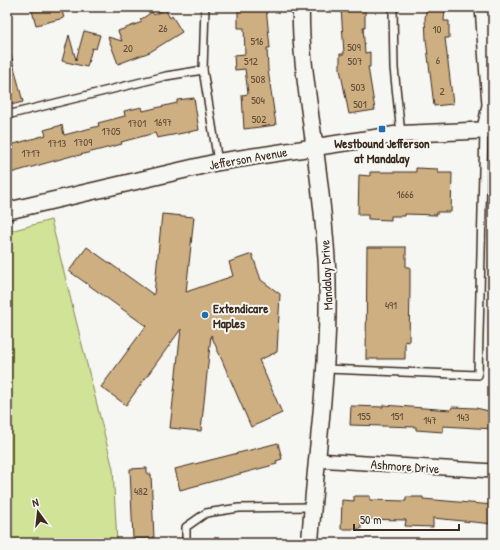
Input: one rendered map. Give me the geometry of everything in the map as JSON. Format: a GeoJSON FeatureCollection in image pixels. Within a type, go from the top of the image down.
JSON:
{"type":"FeatureCollection","features":[{"type":"Feature","properties":{"kind":"street","name":"Mandalay Drive"},"geometry":{"type":"LineString","coordinates":[[301,7],[304,70],[315,147],[326,263],[328,326],[326,369],[312,507],[310,543]]}},
{"type":"Feature","properties":{"kind":"street"},"geometry":{"type":"LineString","coordinates":[[482,7],[489,105],[489,130]]}},
{"type":"Feature","properties":{"kind":"street","name":"Jefferson Avenue"},"geometry":{"type":"LineString","coordinates":[[7,211],[218,162],[401,134],[489,130]]}},
{"type":"Feature","properties":{"kind":"street","name":"Ashmore Drive"},"geometry":{"type":"LineString","coordinates":[[317,460],[493,471]]}},
{"type":"Feature","properties":{"kind":"lane"},"geometry":{"type":"LineString","coordinates":[[205,7],[203,70],[218,162]]}},
{"type":"Feature","properties":{"kind":"lane"},"geometry":{"type":"LineString","coordinates":[[393,7],[394,68],[401,134]]}},
{"type":"Feature","properties":{"kind":"lane"},"geometry":{"type":"LineString","coordinates":[[7,115],[166,76],[203,70]]}},
{"type":"Feature","properties":{"kind":"lane"},"geometry":{"type":"LineString","coordinates":[[326,369],[478,375],[489,130]]}},
{"type":"Feature","properties":{"kind":"lane"},"geometry":{"type":"LineString","coordinates":[[186,543],[186,527],[206,513],[239,508],[312,507]]}},
{"type":"Feature","properties":{"kind":"green space"},"geometry":{"type":"Polygon","coordinates":[[[51,220],[113,469],[117,543],[7,543],[7,232],[51,220]]]}},
{"type":"Feature","properties":{"kind":"building"},"geometry":{"type":"Polygon","coordinates":[[[31,7],[61,7],[64,18],[36,25],[31,7]]]}},
{"type":"Feature","properties":{"kind":"building"},"geometry":{"type":"Polygon","coordinates":[[[238,7],[266,7],[270,48],[267,48],[268,70],[276,125],[244,129],[242,95],[248,94],[245,69],[235,70],[234,55],[245,54],[244,28],[238,28],[238,7]]]}},
{"type":"Feature","properties":{"kind":"building"},"geometry":{"type":"Polygon","coordinates":[[[341,7],[365,7],[365,27],[363,27],[365,53],[370,52],[370,67],[368,67],[375,110],[349,114],[340,69],[340,54],[344,54],[341,7]]]}},
{"type":"Feature","properties":{"kind":"building"},"geometry":{"type":"Polygon","coordinates":[[[427,7],[445,7],[444,21],[449,21],[449,38],[445,38],[453,104],[434,106],[426,39],[425,18],[427,7]]]}},
{"type":"Feature","properties":{"kind":"building"},"geometry":{"type":"Polygon","coordinates":[[[165,9],[170,18],[172,16],[182,32],[150,52],[118,64],[108,37],[122,41],[118,31],[142,22],[140,20],[152,12],[154,15],[165,9]]]}},
{"type":"Feature","properties":{"kind":"building"},"geometry":{"type":"Polygon","coordinates":[[[84,31],[100,35],[96,49],[92,48],[87,67],[62,61],[69,35],[76,60],[84,31]]]}},
{"type":"Feature","properties":{"kind":"building"},"geometry":{"type":"Polygon","coordinates":[[[7,55],[11,55],[23,102],[7,106],[7,55]]]}},
{"type":"Feature","properties":{"kind":"building"},"geometry":{"type":"Polygon","coordinates":[[[194,98],[199,130],[157,138],[155,133],[121,142],[122,144],[76,156],[75,155],[7,174],[7,146],[46,135],[44,130],[62,125],[64,135],[99,126],[98,123],[125,116],[124,111],[142,107],[143,111],[177,103],[177,100],[194,98]]]}},
{"type":"Feature","properties":{"kind":"building"},"geometry":{"type":"Polygon","coordinates":[[[416,168],[438,169],[438,173],[452,173],[451,212],[437,212],[437,215],[405,214],[405,216],[391,216],[391,220],[368,219],[368,215],[358,215],[359,175],[370,176],[370,172],[416,172],[416,168]]]}},
{"type":"Feature","properties":{"kind":"building","name":"Extendicare Maples"},"geometry":{"type":"Polygon","coordinates":[[[162,214],[194,217],[186,292],[233,276],[229,262],[252,254],[261,280],[280,294],[277,352],[259,360],[282,413],[251,427],[211,335],[201,431],[170,428],[181,329],[126,405],[101,387],[146,326],[69,271],[87,247],[154,295],[162,214]]]}},
{"type":"Feature","properties":{"kind":"building"},"geometry":{"type":"Polygon","coordinates":[[[367,247],[406,247],[406,267],[410,267],[410,286],[409,342],[405,341],[405,359],[366,359],[367,247]]]}},
{"type":"Feature","properties":{"kind":"building"},"geometry":{"type":"Polygon","coordinates":[[[383,405],[451,410],[452,407],[476,408],[493,412],[493,429],[443,426],[443,432],[416,430],[416,427],[350,425],[351,406],[383,407],[383,405]]]}},
{"type":"Feature","properties":{"kind":"building"},"geometry":{"type":"Polygon","coordinates":[[[278,443],[282,459],[276,461],[277,464],[180,490],[175,469],[278,443]]]}},
{"type":"Feature","properties":{"kind":"building"},"geometry":{"type":"Polygon","coordinates":[[[147,468],[147,474],[151,474],[154,538],[133,539],[130,469],[147,468]]]}},
{"type":"Feature","properties":{"kind":"building"},"geometry":{"type":"Polygon","coordinates":[[[354,496],[370,496],[370,500],[406,501],[406,497],[423,497],[423,499],[493,505],[493,524],[433,518],[433,527],[405,526],[406,520],[361,519],[361,529],[341,529],[342,500],[354,501],[354,496]]]}},
{"type":"Feature","properties":{"kind":"place","name":"Westbound Jefferson at Mandalay"},"geometry":{"type":"Point","coordinates":[382,129]}},
{"type":"Feature","properties":{"kind":"place","name":"Extendicare Maples"},"geometry":{"type":"Point","coordinates":[205,315]}}]}
